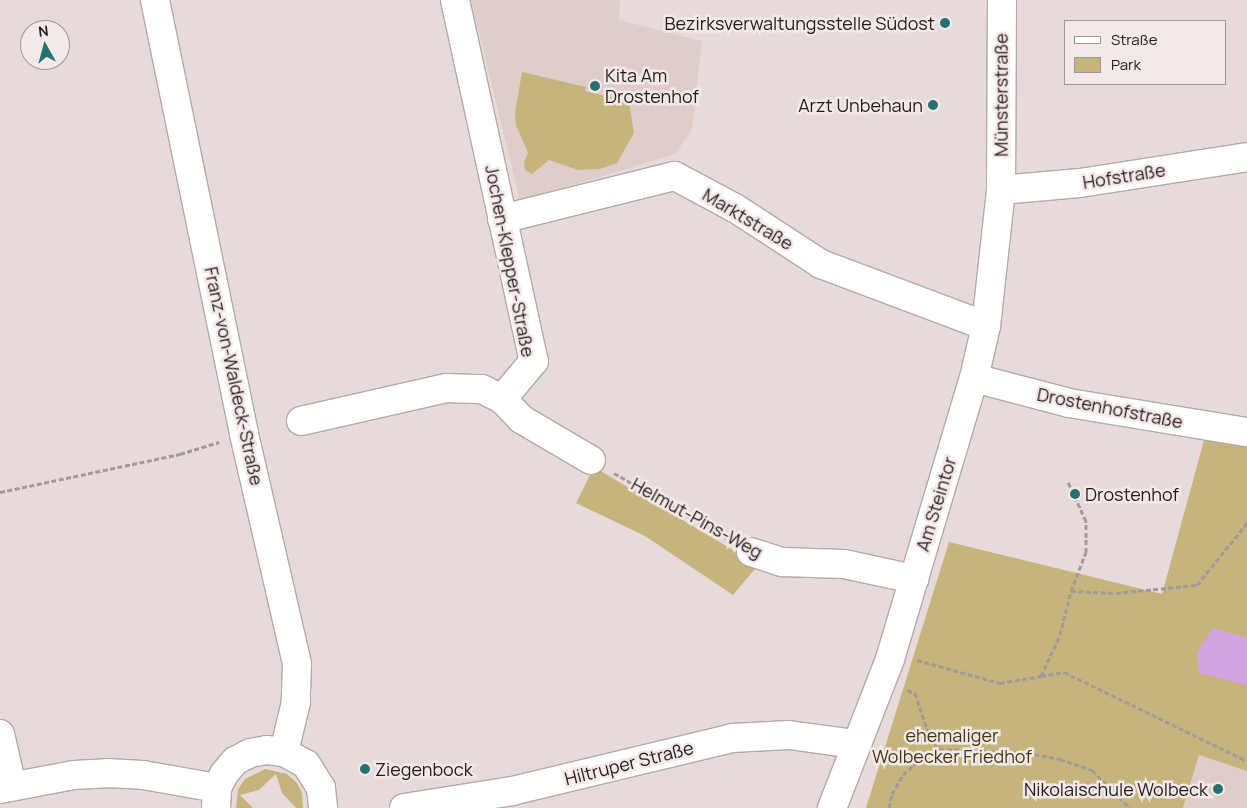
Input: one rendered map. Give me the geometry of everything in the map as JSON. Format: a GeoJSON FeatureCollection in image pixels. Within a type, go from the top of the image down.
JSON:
{"type":"FeatureCollection","features":[{"type":"Feature","properties":{"kind":"street","name":"Franz-von-Waldeck-Straße"},"geometry":{"type":"LineString","coordinates":[[155,0],[244,434],[297,664],[295,709],[284,752]]}},
{"type":"Feature","properties":{"kind":"street","name":"Jochen-Klepper-Straße"},"geometry":{"type":"LineString","coordinates":[[455,0],[534,361],[502,399]]}},
{"type":"Feature","properties":{"kind":"street","name":"Münsterstraße"},"geometry":{"type":"LineString","coordinates":[[1001,190],[1002,0]]}},
{"type":"Feature","properties":{"kind":"street","name":"Hofstraße"},"geometry":{"type":"LineString","coordinates":[[1001,190],[1080,183],[1247,157]]}},
{"type":"Feature","properties":{"kind":"street","name":"Marktstraße"},"geometry":{"type":"LineString","coordinates":[[502,219],[675,176],[736,208],[821,264],[986,326]]}},
{"type":"Feature","properties":{"kind":"street","name":"Am Steintor"},"geometry":{"type":"LineString","coordinates":[[832,808],[855,744],[881,684],[974,378],[986,326],[1001,190]]}},
{"type":"Feature","properties":{"kind":"street","name":"Drostenhofstraße"},"geometry":{"type":"LineString","coordinates":[[974,378],[1069,403],[1247,432]]}},
{"type":"Feature","properties":{"kind":"street"},"geometry":{"type":"LineString","coordinates":[[301,421],[446,388],[482,389],[502,399],[520,419],[592,460]]}},
{"type":"Feature","properties":{"kind":"street","name":"Helmut-Pins-Weg"},"geometry":{"type":"LineString","coordinates":[[751,552],[782,562],[844,564],[914,579]]}},
{"type":"Feature","properties":{"kind":"street"},"geometry":{"type":"LineString","coordinates":[[0,734],[6,787],[74,775],[108,773],[142,775],[217,798],[236,761],[250,753],[266,750],[284,752],[306,764],[315,775],[321,788],[323,808]]}},
{"type":"Feature","properties":{"kind":"street","name":"Hiltruper Straße"},"geometry":{"type":"LineString","coordinates":[[404,808],[512,791],[732,738],[789,735],[855,744]]}},
{"type":"Feature","properties":{"kind":"path"},"geometry":{"type":"LineString","coordinates":[[0,492],[180,454],[244,434]]}},
{"type":"Feature","properties":{"kind":"path","name":"Helmut-Pins-Weg"},"geometry":{"type":"LineString","coordinates":[[592,460],[751,552]]}},
{"type":"Feature","properties":{"kind":"path"},"geometry":{"type":"LineString","coordinates":[[1041,676],[1060,635],[1071,591],[1086,552],[1086,521],[1068,482]]}},
{"type":"Feature","properties":{"kind":"path"},"geometry":{"type":"LineString","coordinates":[[1071,591],[1116,593],[1198,585],[1247,523]]}},
{"type":"Feature","properties":{"kind":"path"},"geometry":{"type":"LineString","coordinates":[[891,652],[1000,683],[1064,672],[1247,761]]}},
{"type":"Feature","properties":{"kind":"path"},"geometry":{"type":"LineString","coordinates":[[881,684],[915,693],[928,735],[939,748]]}},
{"type":"Feature","properties":{"kind":"path"},"geometry":{"type":"LineString","coordinates":[[889,808],[892,794],[904,775],[922,757],[939,748],[1027,753],[1060,759],[1092,770],[1130,808]]}},
{"type":"Feature","properties":{"kind":"shaded area","name":"Kita Am Drostenhof"},"geometry":{"type":"Polygon","coordinates":[[[471,0],[620,0],[619,20],[702,41],[692,130],[675,154],[520,201],[471,0]]]}},
{"type":"Feature","properties":{"kind":"shaded area"},"geometry":{"type":"Polygon","coordinates":[[[1213,628],[1247,638],[1247,685],[1199,673],[1197,653],[1213,628]]]}},
{"type":"Feature","properties":{"kind":"shaded area","name":"Nikolaischule Wolbeck"},"geometry":{"type":"Polygon","coordinates":[[[1199,755],[1247,771],[1247,808],[1183,808],[1199,755]]]}},
{"type":"Feature","properties":{"kind":"green space"},"geometry":{"type":"Polygon","coordinates":[[[522,72],[586,87],[585,91],[629,102],[634,133],[617,163],[600,169],[578,170],[549,160],[532,174],[525,170],[524,162],[528,153],[516,125],[515,113],[522,72]]]}},
{"type":"Feature","properties":{"kind":"green space","name":"ehemaliger Wolbecker Friedhof"},"geometry":{"type":"Polygon","coordinates":[[[1206,433],[1247,440],[1247,771],[1199,755],[1183,808],[866,808],[949,542],[1162,594],[1206,433]]]}},
{"type":"Feature","properties":{"kind":"green space"},"geometry":{"type":"Polygon","coordinates":[[[594,467],[759,564],[733,595],[645,536],[576,503],[594,467]]]}},
{"type":"Feature","properties":{"kind":"green space"},"geometry":{"type":"Polygon","coordinates":[[[265,769],[287,774],[296,782],[302,792],[303,808],[296,808],[282,793],[276,774],[259,790],[240,795],[253,808],[236,808],[238,789],[245,779],[265,769]]]}},
{"type":"Feature","properties":{"kind":"place","name":"Bezirksverwaltungsstelle Südost"},"geometry":{"type":"Point","coordinates":[945,23]}},
{"type":"Feature","properties":{"kind":"place","name":"Kita Am Drostenhof"},"geometry":{"type":"Point","coordinates":[595,86]}},
{"type":"Feature","properties":{"kind":"place","name":"Arzt Unbehaun"},"geometry":{"type":"Point","coordinates":[933,105]}},
{"type":"Feature","properties":{"kind":"place","name":"Drostenhof"},"geometry":{"type":"Point","coordinates":[1075,494]}},
{"type":"Feature","properties":{"kind":"place","name":"Ziegenbock"},"geometry":{"type":"Point","coordinates":[365,769]}},
{"type":"Feature","properties":{"kind":"place","name":"Nikolaischule Wolbeck"},"geometry":{"type":"Point","coordinates":[1218,789]}}]}
